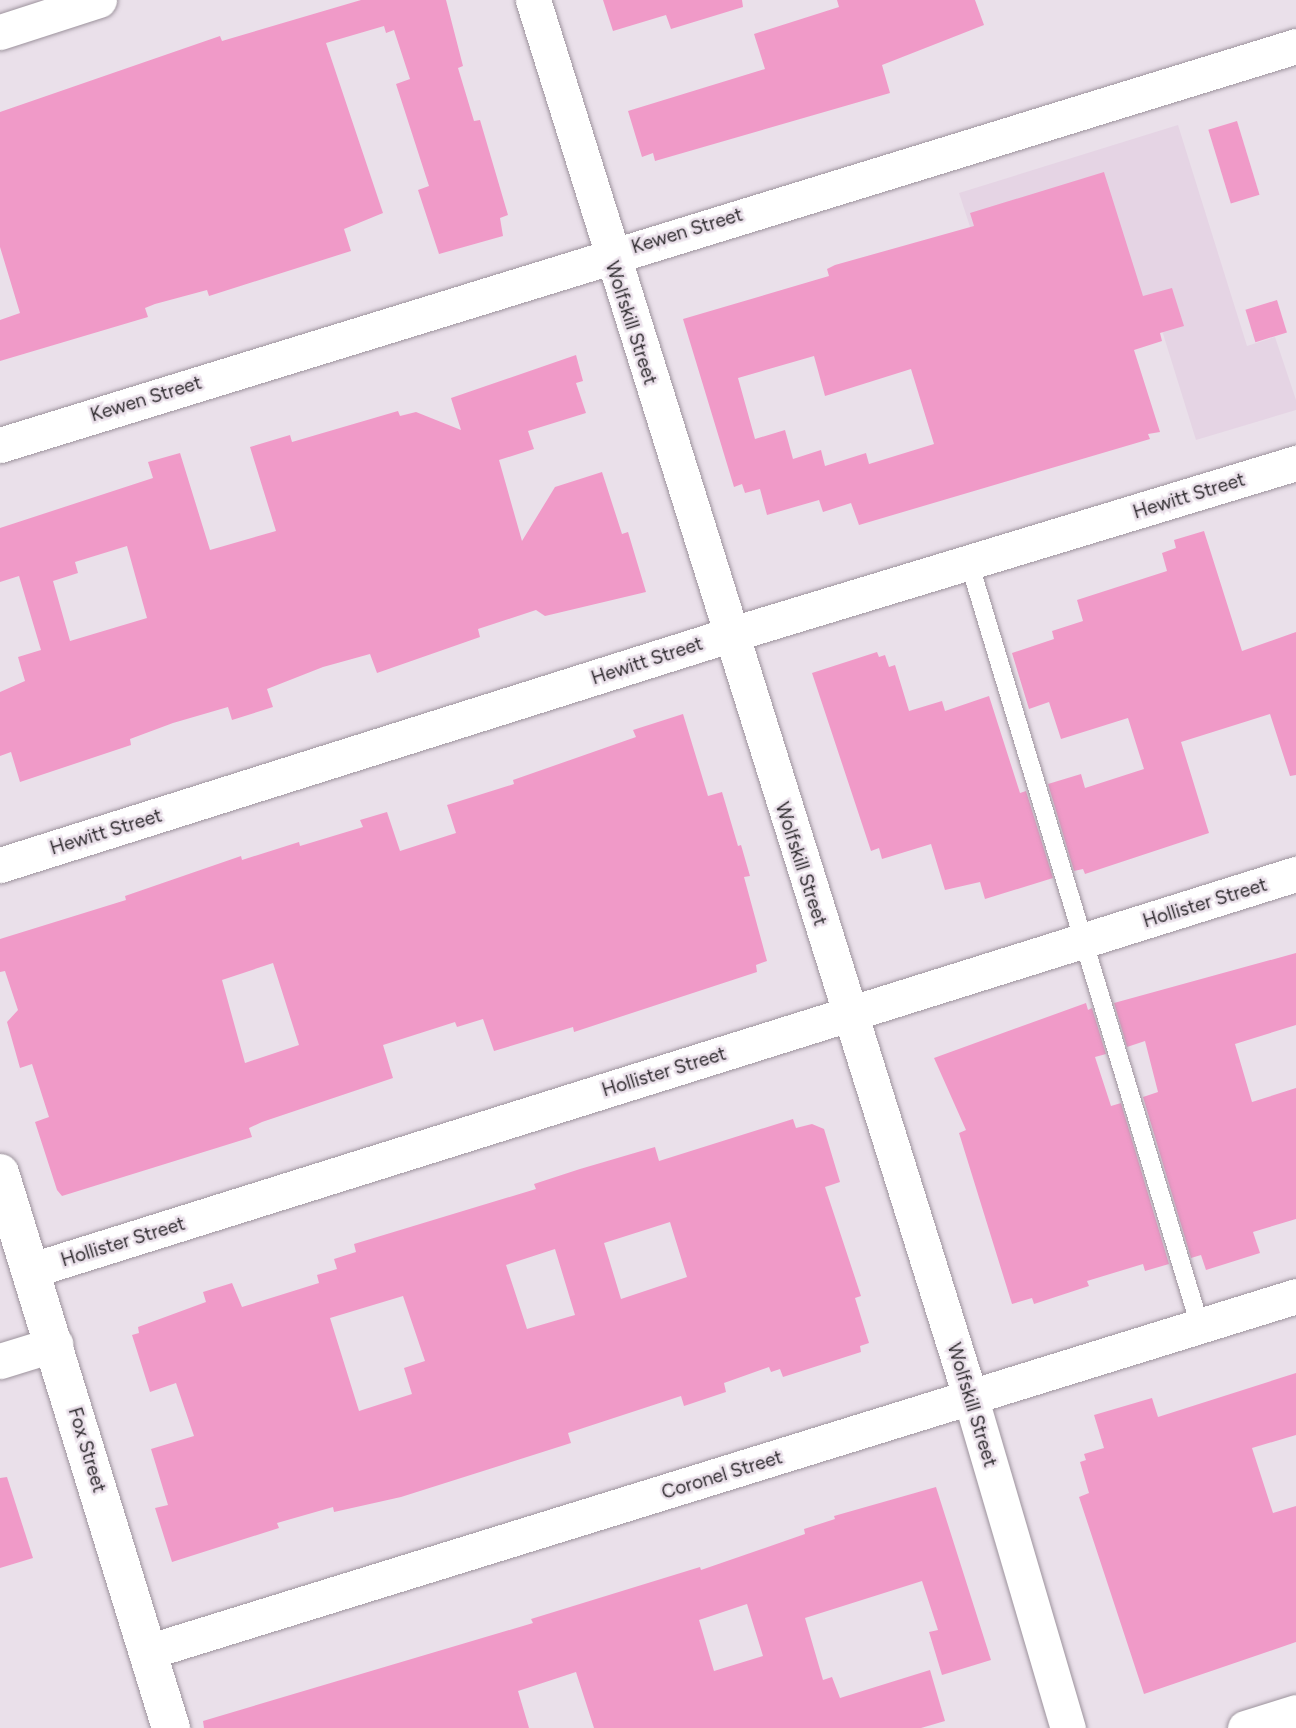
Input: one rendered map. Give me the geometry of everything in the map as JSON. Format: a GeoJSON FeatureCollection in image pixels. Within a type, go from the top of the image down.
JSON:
{"type":"FeatureCollection","features":[{"type":"Feature","properties":{"kind":"main road","name":"Fox Street"},"geometry":{"type":"LineString","coordinates":[[0,1173],[33,1270],[171,1728]]}},
{"type":"Feature","properties":{"kind":"street"},"geometry":{"type":"LineString","coordinates":[[0,32],[99,0]]}},
{"type":"Feature","properties":{"kind":"street","name":"Wolfskill Street"},"geometry":{"type":"LineString","coordinates":[[533,0],[609,254],[971,1399],[1068,1728]]}},
{"type":"Feature","properties":{"kind":"street","name":"Kewen Street"},"geometry":{"type":"LineString","coordinates":[[0,445],[609,254],[1296,46]]}},
{"type":"Feature","properties":{"kind":"street","name":"Hewitt Street"},"geometry":{"type":"LineString","coordinates":[[0,865],[729,635],[1296,463]]}},
{"type":"Feature","properties":{"kind":"street","name":"Hollister Street"},"geometry":{"type":"LineString","coordinates":[[33,1270],[1296,874]]}},
{"type":"Feature","properties":{"kind":"street","name":"Coronel Street"},"geometry":{"type":"LineString","coordinates":[[147,1652],[971,1399],[1296,1296]]}},
{"type":"Feature","properties":{"kind":"street"},"geometry":{"type":"LineString","coordinates":[[0,1362],[55,1344]]}},
{"type":"Feature","properties":{"kind":"street"},"geometry":{"type":"LineString","coordinates":[[1245,1728],[1296,1712]]}},
{"type":"Feature","properties":{"kind":"lane"},"geometry":{"type":"LineString","coordinates":[[969,562],[1200,1326]]}},
{"type":"Feature","properties":{"kind":"shaded area"},"geometry":{"type":"Polygon","coordinates":[[[1178,125],[1247,346],[1275,337],[1296,400],[1296,410],[1196,440],[1151,295],[1007,340],[959,193],[1178,125]]]}},
{"type":"Feature","properties":{"kind":"building"},"geometry":{"type":"Polygon","coordinates":[[[361,0],[446,0],[463,66],[458,68],[474,121],[480,120],[508,215],[500,218],[503,236],[439,254],[418,190],[429,186],[396,84],[410,79],[394,30],[386,33],[384,26],[326,43],[383,213],[344,229],[351,251],[209,296],[207,290],[155,304],[145,308],[148,317],[0,361],[0,320],[20,313],[0,247],[0,112],[220,36],[222,41],[361,0]]]}},
{"type":"Feature","properties":{"kind":"building"},"geometry":{"type":"Polygon","coordinates":[[[603,0],[742,0],[743,7],[671,29],[666,15],[613,31],[603,0]]]}},
{"type":"Feature","properties":{"kind":"building"},"geometry":{"type":"Polygon","coordinates":[[[837,0],[975,0],[984,25],[882,65],[890,93],[655,161],[653,153],[642,157],[628,111],[765,69],[754,34],[839,7],[837,0]]]}},
{"type":"Feature","properties":{"kind":"building"},"geometry":{"type":"Polygon","coordinates":[[[1237,121],[1260,195],[1231,203],[1208,130],[1237,121]]]}},
{"type":"Feature","properties":{"kind":"building"},"geometry":{"type":"Polygon","coordinates":[[[1104,172],[1143,296],[1172,288],[1184,326],[1160,333],[1162,341],[1134,350],[1160,432],[1148,434],[1150,439],[859,525],[851,503],[823,512],[819,500],[767,515],[760,489],[745,493],[742,484],[734,487],[683,319],[829,276],[827,269],[835,265],[974,226],[970,213],[1104,172]],[[814,356],[738,378],[755,439],[785,430],[793,459],[821,450],[825,466],[866,453],[869,464],[934,444],[911,369],[825,396],[814,356]]]}},
{"type":"Feature","properties":{"kind":"building"},"geometry":{"type":"Polygon","coordinates":[[[1277,300],[1287,333],[1255,342],[1245,310],[1277,300]]]}},
{"type":"Feature","properties":{"kind":"building"},"geometry":{"type":"Polygon","coordinates":[[[576,355],[583,381],[576,383],[586,413],[528,431],[534,449],[499,460],[522,541],[555,487],[602,472],[622,534],[628,532],[646,592],[545,616],[536,610],[478,629],[480,637],[377,673],[370,654],[323,667],[267,689],[273,707],[232,720],[228,707],[173,723],[130,739],[131,745],[20,782],[11,752],[0,756],[0,692],[25,681],[18,657],[41,650],[19,576],[0,582],[0,528],[153,478],[148,462],[180,453],[210,550],[276,531],[250,447],[290,435],[292,442],[398,411],[400,416],[416,412],[461,430],[451,398],[576,355]],[[127,546],[75,562],[78,573],[53,581],[70,641],[147,618],[127,546]]]}},
{"type":"Feature","properties":{"kind":"building"},"geometry":{"type":"Polygon","coordinates":[[[1204,531],[1242,651],[1296,632],[1296,775],[1290,776],[1270,714],[1181,742],[1209,833],[1085,874],[1083,869],[1074,871],[1048,784],[1081,774],[1085,788],[1144,769],[1128,718],[1061,739],[1049,702],[1029,709],[1012,653],[1054,639],[1052,631],[1083,621],[1077,600],[1167,571],[1162,553],[1176,548],[1174,540],[1204,531]]]}},
{"type":"Feature","properties":{"kind":"building"},"geometry":{"type":"Polygon","coordinates":[[[877,652],[879,657],[885,655],[889,667],[895,665],[909,711],[942,701],[945,711],[989,696],[1020,793],[1026,791],[1053,878],[985,899],[980,882],[945,890],[931,844],[882,859],[879,848],[871,851],[812,673],[877,652]]]}},
{"type":"Feature","properties":{"kind":"building"},"geometry":{"type":"Polygon","coordinates":[[[683,714],[708,796],[722,792],[750,876],[744,877],[767,961],[756,965],[757,972],[574,1032],[573,1027],[494,1051],[483,1019],[457,1027],[455,1022],[383,1045],[393,1078],[262,1122],[249,1128],[252,1137],[62,1196],[57,1190],[35,1122],[49,1117],[32,1064],[20,1068],[7,1022],[18,1010],[5,971],[0,972],[0,939],[126,900],[125,896],[241,856],[242,860],[299,842],[300,846],[363,827],[360,820],[387,812],[400,851],[456,833],[447,805],[514,784],[513,780],[636,737],[633,730],[683,714]],[[273,963],[222,980],[245,1063],[299,1045],[273,963]]]}},
{"type":"Feature","properties":{"kind":"building"},"geometry":{"type":"Polygon","coordinates":[[[1296,953],[1296,1025],[1235,1044],[1252,1102],[1296,1088],[1296,1219],[1253,1232],[1260,1253],[1206,1270],[1201,1255],[1191,1258],[1143,1097],[1158,1092],[1145,1041],[1127,1047],[1114,1003],[1296,953]]]}},
{"type":"Feature","properties":{"kind":"building"},"geometry":{"type":"Polygon","coordinates":[[[1086,1003],[1088,1010],[1092,1008],[1106,1054],[1095,1057],[1111,1106],[1121,1103],[1169,1264],[1145,1271],[1143,1264],[1087,1281],[1089,1286],[1034,1304],[1032,1298],[1012,1304],[959,1133],[966,1130],[934,1058],[1086,1003]]]}},
{"type":"Feature","properties":{"kind":"building"},"geometry":{"type":"Polygon","coordinates":[[[793,1119],[796,1128],[812,1124],[824,1129],[840,1182],[825,1187],[861,1296],[855,1298],[869,1343],[860,1346],[861,1352],[783,1377],[780,1369],[771,1372],[769,1367],[724,1383],[726,1392],[684,1406],[681,1396],[568,1433],[571,1443],[401,1497],[334,1512],[333,1507],[277,1523],[279,1528],[172,1562],[155,1508],[168,1505],[151,1449],[194,1436],[176,1383],[150,1392],[132,1335],[139,1333],[138,1327],[206,1302],[203,1292],[232,1283],[242,1307],[319,1283],[317,1275],[337,1269],[334,1259],[356,1252],[354,1244],[536,1189],[534,1184],[580,1169],[655,1147],[659,1161],[793,1119]],[[670,1222],[604,1243],[621,1299],[687,1277],[670,1222]],[[555,1249],[506,1265],[527,1329],[575,1315],[555,1249]],[[403,1296],[330,1318],[359,1411],[412,1394],[404,1368],[425,1361],[403,1296]]]}},
{"type":"Feature","properties":{"kind":"building"},"geometry":{"type":"Polygon","coordinates":[[[1296,1373],[1296,1435],[1252,1448],[1273,1513],[1296,1506],[1296,1642],[1144,1694],[1079,1497],[1089,1493],[1080,1462],[1086,1460],[1084,1454],[1104,1448],[1094,1415],[1152,1398],[1158,1417],[1296,1373]]]}},
{"type":"Feature","properties":{"kind":"building"},"geometry":{"type":"Polygon","coordinates":[[[7,1477],[33,1558],[0,1568],[0,1478],[7,1477]]]}},
{"type":"Feature","properties":{"kind":"building"},"geometry":{"type":"Polygon","coordinates":[[[936,1487],[991,1660],[942,1675],[929,1632],[938,1630],[922,1581],[805,1618],[823,1680],[832,1677],[840,1698],[930,1670],[945,1721],[921,1728],[594,1728],[576,1672],[518,1691],[529,1728],[204,1728],[203,1721],[533,1623],[531,1619],[700,1567],[701,1570],[805,1534],[804,1529],[835,1519],[834,1516],[936,1487]],[[747,1604],[699,1620],[714,1671],[763,1656],[747,1604]]]}}]}
